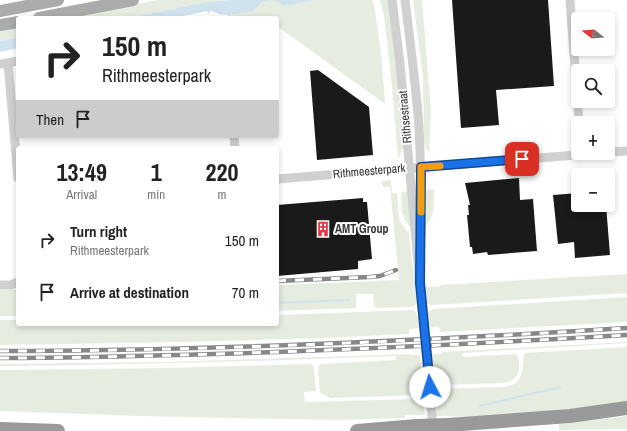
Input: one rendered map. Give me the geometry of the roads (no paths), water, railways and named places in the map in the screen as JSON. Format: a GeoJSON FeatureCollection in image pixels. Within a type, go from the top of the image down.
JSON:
{"type":"FeatureCollection","features":[{"type":"Feature","properties":{"kind":"highway"},"geometry":{"type":"LineString","coordinates":[[357,431],[570,416],[627,408]]}},
{"type":"Feature","properties":{"kind":"highway"},"geometry":{"type":"LineString","coordinates":[[0,429],[58,431]]}},
{"type":"Feature","properties":{"kind":"main road"},"geometry":{"type":"LineString","coordinates":[[0,11],[58,0]]}},
{"type":"Feature","properties":{"kind":"main road"},"geometry":{"type":"LineString","coordinates":[[49,16],[133,0]]}},
{"type":"Feature","properties":{"kind":"main road"},"geometry":{"type":"LineString","coordinates":[[0,25],[16,22]]}},
{"type":"Feature","properties":{"kind":"street","name":"Rithsestraat"},"geometry":{"type":"LineString","coordinates":[[392,0],[400,62],[433,431]]}},
{"type":"Feature","properties":{"kind":"street","name":"Rithsestraat"},"geometry":{"type":"LineString","coordinates":[[405,0],[419,127],[421,167],[420,283]]}},
{"type":"Feature","properties":{"kind":"street"},"geometry":{"type":"LineString","coordinates":[[570,0],[578,116]]}},
{"type":"Feature","properties":{"kind":"street"},"geometry":{"type":"LineString","coordinates":[[16,61],[4,63],[16,162]]}},
{"type":"Feature","properties":{"kind":"street"},"geometry":{"type":"LineString","coordinates":[[615,152],[627,151]]}},
{"type":"Feature","properties":{"kind":"street","name":"Rithmeesterpark"},"geometry":{"type":"LineString","coordinates":[[279,179],[571,155]]}},
{"type":"Feature","properties":{"kind":"street"},"geometry":{"type":"LineString","coordinates":[[0,285],[11,285],[16,283]]}},
{"type":"Feature","properties":{"kind":"water"},"geometry":{"type":"Polygon","coordinates":[[[232,0],[274,0],[262,2],[254,11],[236,14],[227,15],[211,11],[208,13],[207,11],[183,16],[139,16],[206,2],[232,0]]]}},
{"type":"Feature","properties":{"kind":"water"},"geometry":{"type":"Polygon","coordinates":[[[274,0],[317,0],[284,6],[274,0]]]}},
{"type":"Feature","properties":{"kind":"water"},"geometry":{"type":"Polygon","coordinates":[[[16,37],[16,48],[0,52],[0,41],[16,37]]]}},
{"type":"Feature","properties":{"kind":"water"},"geometry":{"type":"Polygon","coordinates":[[[350,299],[350,301],[279,304],[279,302],[350,299]]]}},
{"type":"Feature","properties":{"kind":"water"},"geometry":{"type":"Polygon","coordinates":[[[561,386],[561,388],[479,407],[479,405],[561,386]]]}},
{"type":"Feature","properties":{"kind":"railway"},"geometry":{"type":"LineString","coordinates":[[279,281],[370,277],[380,276],[396,270]]}},
{"type":"Feature","properties":{"kind":"railway"},"geometry":{"type":"LineString","coordinates":[[0,351],[78,351],[235,347],[470,337],[627,328]]}},
{"type":"Feature","properties":{"kind":"railway"},"geometry":{"type":"LineString","coordinates":[[0,358],[214,354],[627,335]]}},
{"type":"Feature","properties":{"kind":"place","name":"AMT Group"},"geometry":{"type":"Point","coordinates":[323,229]}}]}
